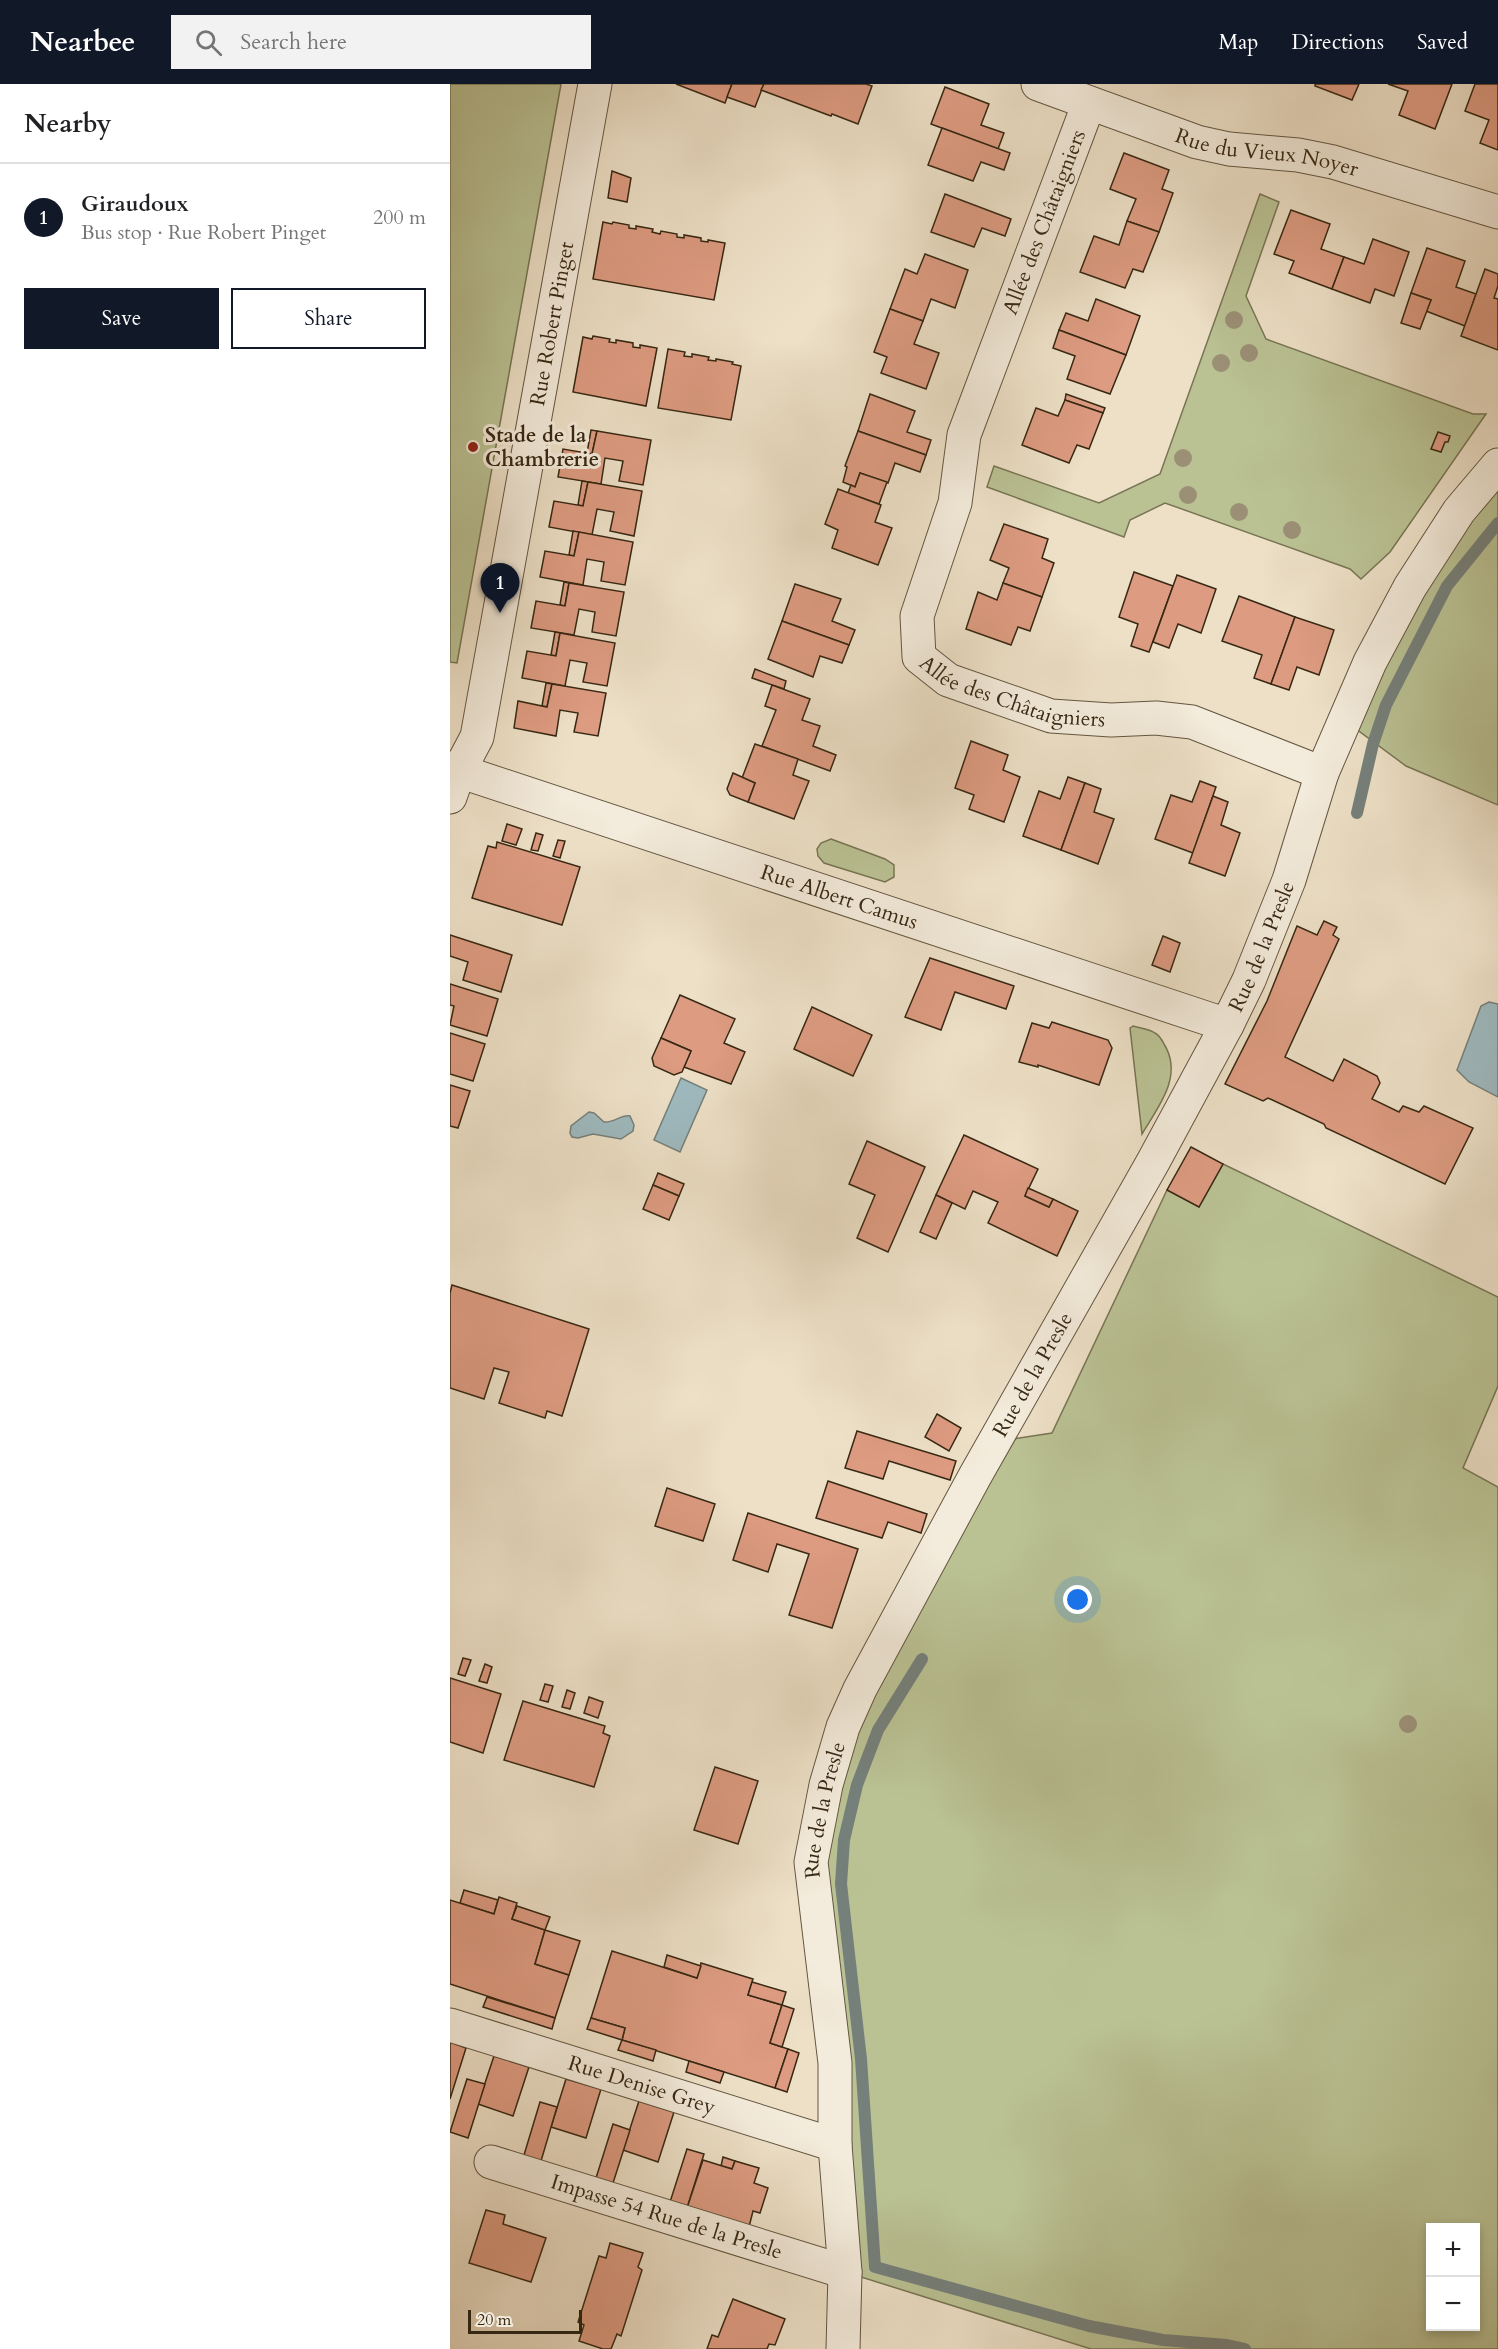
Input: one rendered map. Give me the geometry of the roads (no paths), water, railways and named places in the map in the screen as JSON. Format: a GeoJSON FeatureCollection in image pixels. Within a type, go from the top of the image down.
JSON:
{"type":"FeatureCollection","features":[{"type":"Feature","properties":{"kind":"street","name":"Rue Robert Pinget"},"geometry":{"type":"LineString","coordinates":[[453,779],[477,736],[595,84]]}},
{"type":"Feature","properties":{"kind":"street","name":"Rue du Vieux Noyer"},"geometry":{"type":"LineString","coordinates":[[1038,84],[1197,142],[1229,149],[1298,155],[1333,162],[1498,212]]}},
{"type":"Feature","properties":{"kind":"street","name":"Allée des Châtaigniers"},"geometry":{"type":"LineString","coordinates":[[1089,103],[964,435],[955,503],[916,616],[919,657],[948,680],[1051,716],[1111,720],[1156,718],[1192,722],[1322,773]]}},
{"type":"Feature","properties":{"kind":"street","name":"Rue de la Presle"},"geometry":{"type":"LineString","coordinates":[[843,2349],[845,2272],[835,2145],[834,2063],[811,1862],[826,1785],[843,1727],[860,1689],[975,1476],[1153,1162],[1227,1025],[1249,980],[1288,880],[1322,773],[1370,662],[1410,587],[1459,511],[1498,465]]}},
{"type":"Feature","properties":{"kind":"street","name":"Rue Albert Camus"},"geometry":{"type":"LineString","coordinates":[[453,779],[1227,1025]]}},
{"type":"Feature","properties":{"kind":"street","name":"Rue Denise Grey"},"geometry":{"type":"LineString","coordinates":[[450,2025],[835,2145]]}},
{"type":"Feature","properties":{"kind":"street","name":"Impasse 54 Rue de la Presle"},"geometry":{"type":"LineString","coordinates":[[491,2162],[845,2272]]}},
{"type":"Feature","properties":{"kind":"water"},"geometry":{"type":"Polygon","coordinates":[[[1489,1002],[1498,1004],[1498,1097],[1469,1082],[1457,1070],[1481,1006],[1489,1002]]]}},
{"type":"Feature","properties":{"kind":"water"},"geometry":{"type":"Polygon","coordinates":[[[681,1078],[707,1090],[680,1152],[654,1140],[681,1078]]]}},
{"type":"Feature","properties":{"kind":"water"},"geometry":{"type":"Polygon","coordinates":[[[589,1112],[594,1113],[604,1122],[630,1116],[634,1125],[633,1131],[621,1139],[593,1134],[578,1138],[572,1137],[571,1126],[589,1112]]]}},
{"type":"Feature","properties":{"kind":"waterway"},"geometry":{"type":"LineString","coordinates":[[1357,813],[1373,744],[1386,705],[1447,586],[1498,523]]}},
{"type":"Feature","properties":{"kind":"waterway"},"geometry":{"type":"LineString","coordinates":[[922,1659],[878,1730],[857,1785],[844,1840],[841,1884],[861,2059],[875,2267],[1089,2326],[1163,2340],[1227,2345],[1245,2349]]}},
{"type":"Feature","properties":{"kind":"place","name":"Stade de la Chambrerie"},"geometry":{"type":"Point","coordinates":[473,447]}},
{"type":"Feature","properties":{"kind":"place","name":"Giraudoux"},"geometry":{"type":"Point","coordinates":[500,613]}}]}
